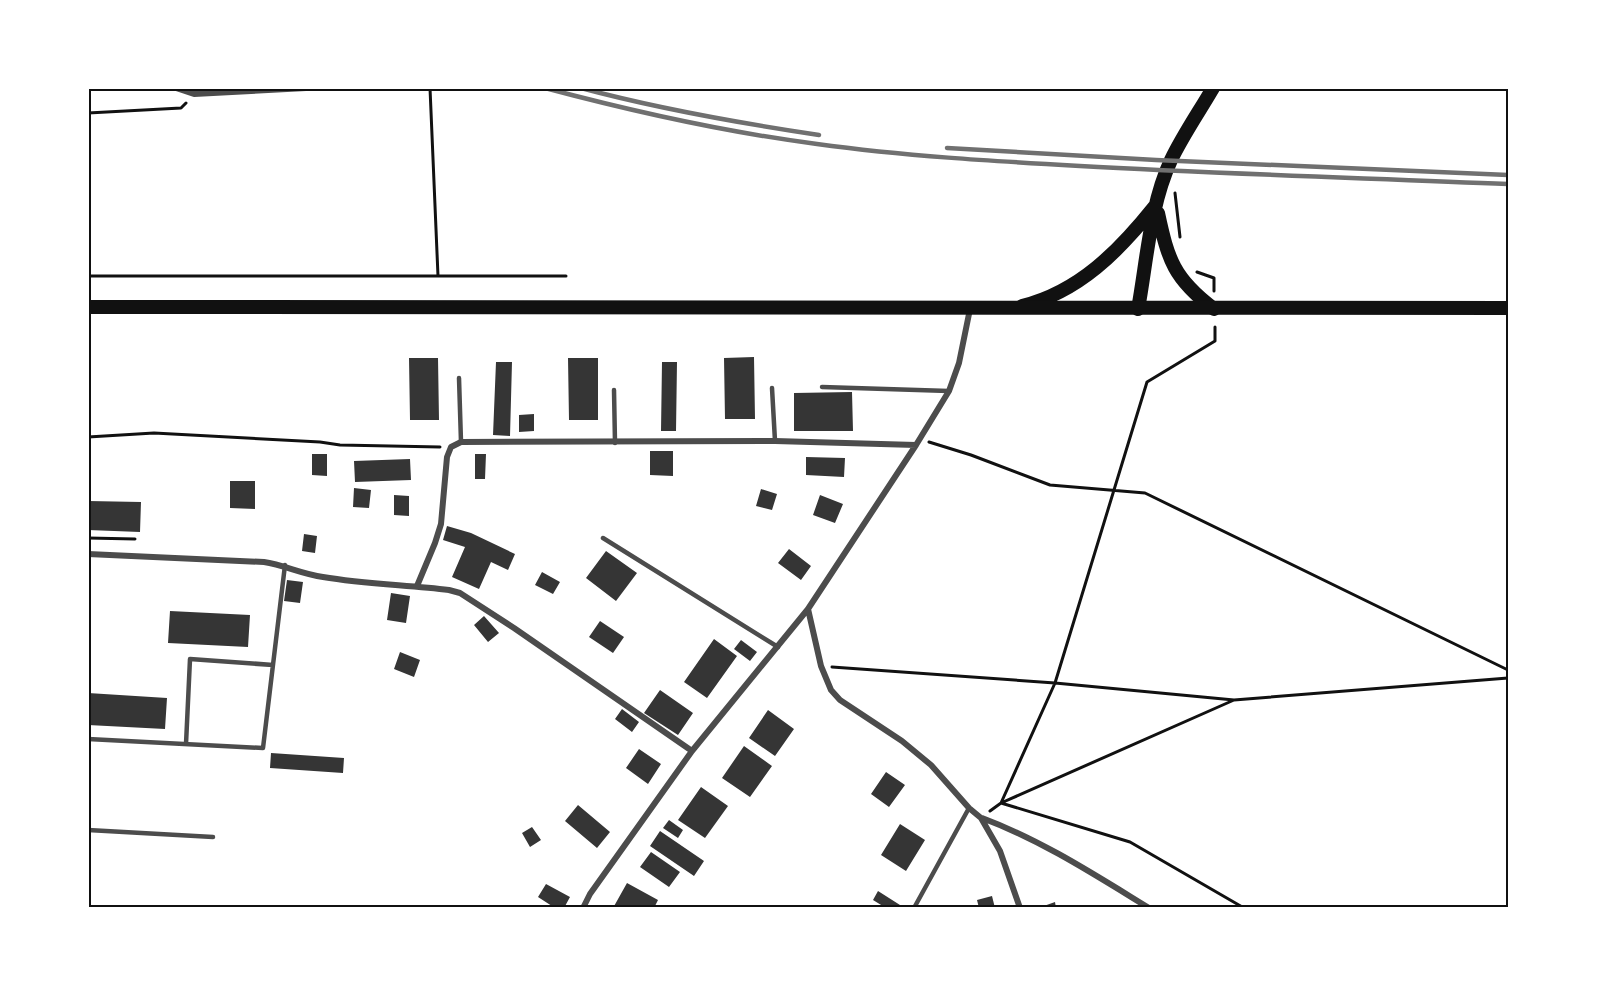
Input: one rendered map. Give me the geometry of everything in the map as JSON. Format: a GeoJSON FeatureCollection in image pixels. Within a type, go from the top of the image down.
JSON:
{"type":"FeatureCollection","features":[{"type":"Feature","properties":{"kind":"main road"},"geometry":{"type":"LineString","coordinates":[[1138,309],[1156,205],[1171,161],[1213,88]]}},
{"type":"Feature","properties":{"kind":"main road"},"geometry":{"type":"LineString","coordinates":[[1156,205],[1169,255],[1179,277],[1189,290],[1214,309]]}},
{"type":"Feature","properties":{"kind":"main road"},"geometry":{"type":"LineString","coordinates":[[1011,309],[1054,295],[1089,275],[1136,229],[1156,205]]}},
{"type":"Feature","properties":{"kind":"main road"},"geometry":{"type":"LineString","coordinates":[[88,307],[1509,308]]}},
{"type":"Feature","properties":{"kind":"street"},"geometry":{"type":"LineString","coordinates":[[176,88],[194,94],[306,88]]}},
{"type":"Feature","properties":{"kind":"street"},"geometry":{"type":"LineString","coordinates":[[583,908],[590,894],[692,751],[808,609],[917,442],[949,391],[959,363],[970,309]]}},
{"type":"Feature","properties":{"kind":"street"},"geometry":{"type":"LineString","coordinates":[[417,586],[441,524],[447,457],[451,447],[461,442],[917,442]]}},
{"type":"Feature","properties":{"kind":"street"},"geometry":{"type":"LineString","coordinates":[[88,554],[264,562],[285,565],[300,572],[323,577],[417,586],[460,593],[692,751]]}},
{"type":"Feature","properties":{"kind":"street"},"geometry":{"type":"LineString","coordinates":[[808,609],[821,666],[828,684],[840,700],[902,741],[931,765],[969,808],[981,818],[1023,834],[1149,908]]}},
{"type":"Feature","properties":{"kind":"street"},"geometry":{"type":"LineString","coordinates":[[981,818],[1000,851],[1020,908]]}},
{"type":"Feature","properties":{"kind":"lane"},"geometry":{"type":"LineString","coordinates":[[459,378],[461,442]]}},
{"type":"Feature","properties":{"kind":"lane"},"geometry":{"type":"LineString","coordinates":[[822,387],[949,391]]}},
{"type":"Feature","properties":{"kind":"lane"},"geometry":{"type":"LineString","coordinates":[[772,388],[775,441]]}},
{"type":"Feature","properties":{"kind":"lane"},"geometry":{"type":"LineString","coordinates":[[614,390],[615,443]]}},
{"type":"Feature","properties":{"kind":"lane"},"geometry":{"type":"LineString","coordinates":[[603,538],[778,647]]}},
{"type":"Feature","properties":{"kind":"lane"},"geometry":{"type":"LineString","coordinates":[[88,739],[263,748],[285,565]]}},
{"type":"Feature","properties":{"kind":"lane"},"geometry":{"type":"LineString","coordinates":[[186,744],[190,660],[273,665]]}},
{"type":"Feature","properties":{"kind":"lane"},"geometry":{"type":"LineString","coordinates":[[914,908],[969,808]]}},
{"type":"Feature","properties":{"kind":"lane"},"geometry":{"type":"LineString","coordinates":[[88,830],[213,837]]}},
{"type":"Feature","properties":{"kind":"path"},"geometry":{"type":"LineString","coordinates":[[430,88],[438,276]]}},
{"type":"Feature","properties":{"kind":"path"},"geometry":{"type":"LineString","coordinates":[[88,113],[181,108],[194,94]]}},
{"type":"Feature","properties":{"kind":"path"},"geometry":{"type":"LineString","coordinates":[[1175,190],[1181,245]]}},
{"type":"Feature","properties":{"kind":"path"},"geometry":{"type":"LineString","coordinates":[[1193,268],[1198,273],[1214,278],[1214,293]]}},
{"type":"Feature","properties":{"kind":"path"},"geometry":{"type":"LineString","coordinates":[[88,276],[566,276]]}},
{"type":"Feature","properties":{"kind":"path"},"geometry":{"type":"LineString","coordinates":[[1001,803],[1055,683],[1147,382],[1215,341],[1215,327]]}},
{"type":"Feature","properties":{"kind":"path"},"geometry":{"type":"LineString","coordinates":[[88,437],[154,433],[340,445],[451,447]]}},
{"type":"Feature","properties":{"kind":"path"},"geometry":{"type":"LineString","coordinates":[[917,442],[971,455],[1050,485],[1145,493],[1509,670]]}},
{"type":"Feature","properties":{"kind":"path"},"geometry":{"type":"LineString","coordinates":[[88,538],[135,539]]}},
{"type":"Feature","properties":{"kind":"path"},"geometry":{"type":"LineString","coordinates":[[821,666],[1055,683],[1234,700],[1509,678]]}},
{"type":"Feature","properties":{"kind":"path"},"geometry":{"type":"LineString","coordinates":[[981,818],[1001,803],[1234,700]]}},
{"type":"Feature","properties":{"kind":"path"},"geometry":{"type":"LineString","coordinates":[[1001,803],[1130,842],[1244,908]]}},
{"type":"Feature","properties":{"kind":"building"},"geometry":{"type":"Polygon","coordinates":[[[754,357],[755,419],[725,419],[724,358],[754,357]]]}},
{"type":"Feature","properties":{"kind":"building"},"geometry":{"type":"Polygon","coordinates":[[[409,358],[438,358],[439,420],[410,420],[409,358]]]}},
{"type":"Feature","properties":{"kind":"building"},"geometry":{"type":"Polygon","coordinates":[[[568,358],[598,358],[598,420],[569,420],[568,358]]]}},
{"type":"Feature","properties":{"kind":"building"},"geometry":{"type":"Polygon","coordinates":[[[496,362],[512,362],[510,436],[493,435],[496,362]]]}},
{"type":"Feature","properties":{"kind":"building"},"geometry":{"type":"Polygon","coordinates":[[[662,362],[677,362],[676,431],[661,431],[662,362]]]}},
{"type":"Feature","properties":{"kind":"building"},"geometry":{"type":"Polygon","coordinates":[[[852,392],[853,431],[794,431],[794,393],[852,392]]]}},
{"type":"Feature","properties":{"kind":"building"},"geometry":{"type":"Polygon","coordinates":[[[534,414],[534,431],[519,432],[519,415],[534,414]]]}},
{"type":"Feature","properties":{"kind":"building"},"geometry":{"type":"Polygon","coordinates":[[[650,451],[673,451],[673,476],[650,475],[650,451]]]}},
{"type":"Feature","properties":{"kind":"building"},"geometry":{"type":"Polygon","coordinates":[[[312,454],[327,454],[327,476],[312,475],[312,454]]]}},
{"type":"Feature","properties":{"kind":"building"},"geometry":{"type":"Polygon","coordinates":[[[475,454],[486,454],[485,479],[475,479],[475,454]]]}},
{"type":"Feature","properties":{"kind":"building"},"geometry":{"type":"Polygon","coordinates":[[[806,457],[845,458],[844,477],[806,475],[806,457]]]}},
{"type":"Feature","properties":{"kind":"building"},"geometry":{"type":"Polygon","coordinates":[[[410,459],[411,480],[355,482],[354,461],[410,459]]]}},
{"type":"Feature","properties":{"kind":"building"},"geometry":{"type":"Polygon","coordinates":[[[230,481],[255,481],[255,509],[230,508],[230,481]]]}},
{"type":"Feature","properties":{"kind":"building"},"geometry":{"type":"Polygon","coordinates":[[[354,488],[371,490],[369,508],[353,507],[354,488]]]}},
{"type":"Feature","properties":{"kind":"building"},"geometry":{"type":"Polygon","coordinates":[[[761,489],[777,494],[772,510],[756,506],[761,489]]]}},
{"type":"Feature","properties":{"kind":"building"},"geometry":{"type":"Polygon","coordinates":[[[394,495],[409,496],[409,516],[394,515],[394,495]]]}},
{"type":"Feature","properties":{"kind":"building"},"geometry":{"type":"Polygon","coordinates":[[[820,495],[843,504],[835,523],[813,515],[820,495]]]}},
{"type":"Feature","properties":{"kind":"building"},"geometry":{"type":"Polygon","coordinates":[[[88,501],[141,502],[140,532],[88,530],[88,501]]]}},
{"type":"Feature","properties":{"kind":"building"},"geometry":{"type":"Polygon","coordinates":[[[447,526],[471,533],[515,554],[508,570],[491,562],[479,589],[452,577],[465,547],[443,540],[447,526]]]}},
{"type":"Feature","properties":{"kind":"building"},"geometry":{"type":"Polygon","coordinates":[[[304,534],[317,536],[315,553],[302,551],[304,534]]]}},
{"type":"Feature","properties":{"kind":"building"},"geometry":{"type":"Polygon","coordinates":[[[789,549],[811,566],[801,580],[778,563],[789,549]]]}},
{"type":"Feature","properties":{"kind":"building"},"geometry":{"type":"Polygon","coordinates":[[[606,551],[637,573],[616,601],[586,578],[606,551]]]}},
{"type":"Feature","properties":{"kind":"building"},"geometry":{"type":"Polygon","coordinates":[[[542,572],[560,582],[553,594],[535,585],[542,572]]]}},
{"type":"Feature","properties":{"kind":"building"},"geometry":{"type":"Polygon","coordinates":[[[287,580],[303,582],[300,603],[284,601],[287,580]]]}},
{"type":"Feature","properties":{"kind":"building"},"geometry":{"type":"Polygon","coordinates":[[[391,593],[410,596],[406,623],[387,620],[391,593]]]}},
{"type":"Feature","properties":{"kind":"building"},"geometry":{"type":"Polygon","coordinates":[[[170,611],[250,615],[248,647],[168,643],[170,611]]]}},
{"type":"Feature","properties":{"kind":"building"},"geometry":{"type":"Polygon","coordinates":[[[484,616],[499,633],[488,642],[474,625],[484,616]]]}},
{"type":"Feature","properties":{"kind":"building"},"geometry":{"type":"Polygon","coordinates":[[[600,621],[624,637],[613,653],[589,637],[600,621]]]}},
{"type":"Feature","properties":{"kind":"building"},"geometry":{"type":"Polygon","coordinates":[[[714,639],[737,656],[707,698],[684,682],[714,639]]]}},
{"type":"Feature","properties":{"kind":"building"},"geometry":{"type":"Polygon","coordinates":[[[741,640],[757,652],[750,661],[734,649],[741,640]]]}},
{"type":"Feature","properties":{"kind":"building"},"geometry":{"type":"Polygon","coordinates":[[[400,652],[420,660],[414,677],[394,669],[400,652]]]}},
{"type":"Feature","properties":{"kind":"building"},"geometry":{"type":"Polygon","coordinates":[[[660,690],[693,713],[678,735],[644,713],[660,690]]]}},
{"type":"Feature","properties":{"kind":"building"},"geometry":{"type":"Polygon","coordinates":[[[88,693],[167,698],[165,729],[88,725],[88,693]]]}},
{"type":"Feature","properties":{"kind":"building"},"geometry":{"type":"Polygon","coordinates":[[[622,709],[639,722],[632,732],[615,719],[622,709]]]}},
{"type":"Feature","properties":{"kind":"building"},"geometry":{"type":"Polygon","coordinates":[[[768,710],[794,729],[775,756],[749,738],[768,710]]]}},
{"type":"Feature","properties":{"kind":"building"},"geometry":{"type":"Polygon","coordinates":[[[744,746],[772,766],[750,797],[722,778],[744,746]]]}},
{"type":"Feature","properties":{"kind":"building"},"geometry":{"type":"Polygon","coordinates":[[[639,749],[661,764],[648,784],[626,768],[639,749]]]}},
{"type":"Feature","properties":{"kind":"building"},"geometry":{"type":"Polygon","coordinates":[[[271,753],[344,758],[343,773],[270,768],[271,753]]]}},
{"type":"Feature","properties":{"kind":"building"},"geometry":{"type":"Polygon","coordinates":[[[886,772],[905,785],[889,807],[871,794],[886,772]]]}},
{"type":"Feature","properties":{"kind":"building"},"geometry":{"type":"Polygon","coordinates":[[[701,787],[728,806],[705,838],[678,820],[701,787]]]}},
{"type":"Feature","properties":{"kind":"building"},"geometry":{"type":"Polygon","coordinates":[[[578,805],[610,832],[597,848],[565,821],[578,805]]]}},
{"type":"Feature","properties":{"kind":"building"},"geometry":{"type":"Polygon","coordinates":[[[669,820],[683,830],[678,838],[663,828],[669,820]]]}},
{"type":"Feature","properties":{"kind":"building"},"geometry":{"type":"Polygon","coordinates":[[[900,824],[925,840],[906,871],[881,855],[900,824]]]}},
{"type":"Feature","properties":{"kind":"building"},"geometry":{"type":"Polygon","coordinates":[[[532,827],[541,840],[530,847],[522,833],[532,827]]]}},
{"type":"Feature","properties":{"kind":"building"},"geometry":{"type":"Polygon","coordinates":[[[660,831],[704,861],[694,876],[650,846],[660,831]]]}},
{"type":"Feature","properties":{"kind":"building"},"geometry":{"type":"Polygon","coordinates":[[[651,852],[680,872],[669,887],[640,867],[651,852]]]}},
{"type":"Feature","properties":{"kind":"building"},"geometry":{"type":"Polygon","coordinates":[[[627,883],[658,900],[654,908],[613,908],[627,883]]]}},
{"type":"Feature","properties":{"kind":"building"},"geometry":{"type":"Polygon","coordinates":[[[546,884],[570,897],[564,908],[555,908],[538,897],[546,884]]]}},
{"type":"Feature","properties":{"kind":"building"},"geometry":{"type":"Polygon","coordinates":[[[878,891],[900,905],[898,908],[886,908],[873,900],[878,891]]]}},
{"type":"Feature","properties":{"kind":"building"},"geometry":{"type":"Polygon","coordinates":[[[992,896],[995,908],[979,908],[977,900],[992,896]]]}},
{"type":"Feature","properties":{"kind":"building"},"geometry":{"type":"Polygon","coordinates":[[[1055,902],[1056,908],[1041,908],[1041,907],[1055,902]]]}},
{"type":"Feature","properties":{"kind":"railway"},"geometry":{"type":"LineString","coordinates":[[545,88],[714,127],[882,152],[1133,169],[1508,184]]}},
{"type":"Feature","properties":{"kind":"railway"},"geometry":{"type":"LineString","coordinates":[[581,88],[699,115],[819,135]]}},
{"type":"Feature","properties":{"kind":"railway"},"geometry":{"type":"LineString","coordinates":[[947,148],[1156,160],[1508,175]]}}]}
